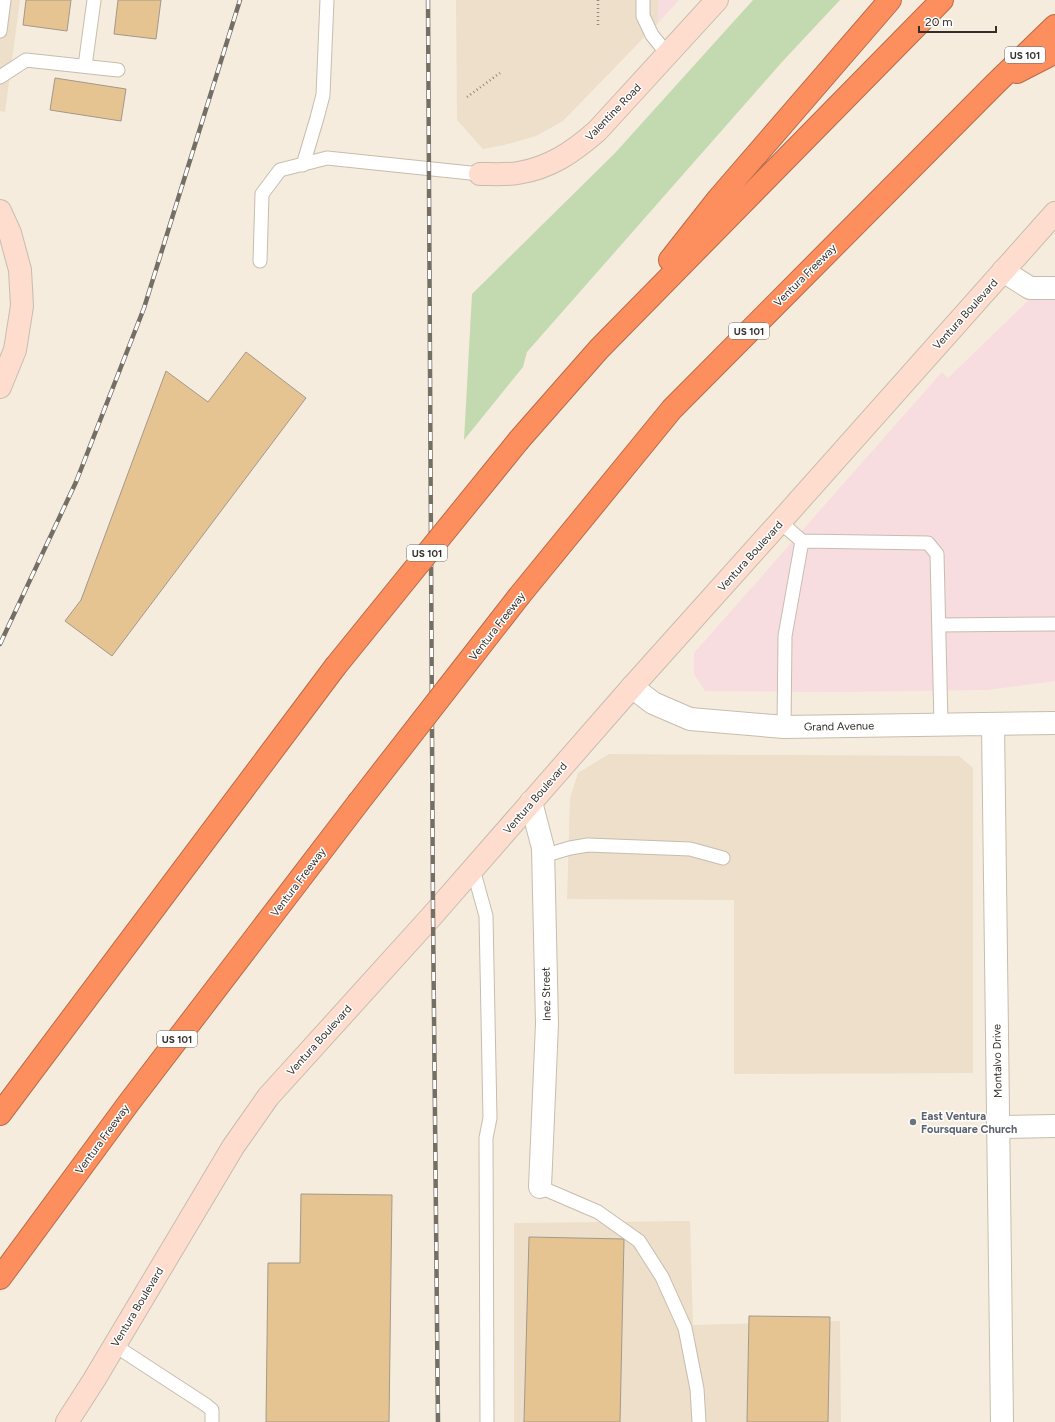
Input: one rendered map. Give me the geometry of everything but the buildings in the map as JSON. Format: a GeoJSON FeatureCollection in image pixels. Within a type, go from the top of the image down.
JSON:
{"type":"FeatureCollection","features":[{"type":"Feature","properties":{"kind":"highway"},"geometry":{"type":"LineString","coordinates":[[599,349],[718,198],[890,0]]}},
{"type":"Feature","properties":{"kind":"highway","name":"US 101"},"geometry":{"type":"LineString","coordinates":[[0,1114],[335,667],[519,440],[599,349],[942,0]]}},
{"type":"Feature","properties":{"kind":"highway","name":"Ventura Freeway"},"geometry":{"type":"LineString","coordinates":[[0,1278],[128,1104],[358,803],[520,595],[672,409],[996,83],[1055,26]]}},
{"type":"Feature","properties":{"kind":"highway"},"geometry":{"type":"LineString","coordinates":[[996,83],[1055,51]]}},
{"type":"Feature","properties":{"kind":"street","name":"Valentine Road"},"geometry":{"type":"LineString","coordinates":[[480,174],[518,173],[550,164],[576,149],[597,131],[717,0]]}},
{"type":"Feature","properties":{"kind":"street"},"geometry":{"type":"LineString","coordinates":[[0,211],[10,233],[20,270],[22,306],[15,350],[0,387]]}},
{"type":"Feature","properties":{"kind":"street","name":"Ventura Boulevard"},"geometry":{"type":"LineString","coordinates":[[67,1422],[233,1147],[268,1097],[473,869],[632,687],[1055,213]]}},
{"type":"Feature","properties":{"kind":"street"},"geometry":{"type":"LineString","coordinates":[[1003,271],[1030,288],[1055,288]]}},
{"type":"Feature","properties":{"kind":"street","name":"Grand Avenue"},"geometry":{"type":"LineString","coordinates":[[632,687],[653,703],[690,719],[784,727],[1055,723]]}},
{"type":"Feature","properties":{"kind":"street","name":"Montalvo Drive"},"geometry":{"type":"LineString","coordinates":[[993,724],[1002,1422]]}},
{"type":"Feature","properties":{"kind":"street","name":"Inez Street"},"geometry":{"type":"LineString","coordinates":[[530,802],[543,848],[547,1024],[540,1187]]}},
{"type":"Feature","properties":{"kind":"street"},"geometry":{"type":"LineString","coordinates":[[998,1127],[1055,1126]]}},
{"type":"Feature","properties":{"kind":"lane"},"geometry":{"type":"LineString","coordinates":[[0,31],[4,0]]}},
{"type":"Feature","properties":{"kind":"lane"},"geometry":{"type":"LineString","coordinates":[[85,66],[94,0]]}},
{"type":"Feature","properties":{"kind":"lane"},"geometry":{"type":"LineString","coordinates":[[303,165],[323,95],[327,0]]}},
{"type":"Feature","properties":{"kind":"lane"},"geometry":{"type":"LineString","coordinates":[[643,0],[643,16],[652,35],[668,55]]}},
{"type":"Feature","properties":{"kind":"lane"},"geometry":{"type":"LineString","coordinates":[[0,77],[26,60],[118,70]]}},
{"type":"Feature","properties":{"kind":"lane"},"geometry":{"type":"LineString","coordinates":[[260,261],[262,194],[280,170],[327,158],[480,174]]}},
{"type":"Feature","properties":{"kind":"lane"},"geometry":{"type":"LineString","coordinates":[[780,522],[802,541],[928,543],[936,554],[941,724]]}},
{"type":"Feature","properties":{"kind":"lane"},"geometry":{"type":"LineString","coordinates":[[784,727],[785,636],[802,541]]}},
{"type":"Feature","properties":{"kind":"lane"},"geometry":{"type":"LineString","coordinates":[[939,625],[1055,624]]}},
{"type":"Feature","properties":{"kind":"lane"},"geometry":{"type":"LineString","coordinates":[[543,856],[570,848],[588,845],[690,849],[723,858]]}},
{"type":"Feature","properties":{"kind":"lane"},"geometry":{"type":"LineString","coordinates":[[473,869],[486,916],[490,1118],[486,1138],[487,1422]]}},
{"type":"Feature","properties":{"kind":"lane"},"geometry":{"type":"LineString","coordinates":[[540,1187],[598,1212],[639,1241],[662,1277],[684,1328],[697,1389],[699,1422]]}},
{"type":"Feature","properties":{"kind":"lane"},"geometry":{"type":"LineString","coordinates":[[114,1345],[206,1405],[212,1410],[212,1422]]}},
{"type":"Feature","properties":{"kind":"path"},"geometry":{"type":"LineString","coordinates":[[598,0],[598,27]]}},
{"type":"Feature","properties":{"kind":"path"},"geometry":{"type":"LineString","coordinates":[[467,97],[500,74]]}},
{"type":"Feature","properties":{"kind":"shaded area"},"geometry":{"type":"Polygon","coordinates":[[[0,0],[20,0],[5,112],[0,111],[0,0]]]}},
{"type":"Feature","properties":{"kind":"shaded area"},"geometry":{"type":"Polygon","coordinates":[[[456,0],[658,0],[658,23],[563,121],[536,136],[483,149],[457,120],[456,0]]]}},
{"type":"Feature","properties":{"kind":"shaded area"},"geometry":{"type":"Polygon","coordinates":[[[658,0],[679,0],[658,23],[658,0]]]}},
{"type":"Feature","properties":{"kind":"shaded area"},"geometry":{"type":"Polygon","coordinates":[[[1055,275],[1055,681],[987,690],[836,692],[705,691],[694,674],[694,653],[942,372],[948,378],[1055,275]]]}},
{"type":"Feature","properties":{"kind":"shaded area"},"geometry":{"type":"Polygon","coordinates":[[[609,754],[959,756],[973,768],[973,1073],[734,1074],[734,900],[567,899],[570,798],[578,773],[609,754]]]}},
{"type":"Feature","properties":{"kind":"shaded area"},"geometry":{"type":"Polygon","coordinates":[[[690,1221],[693,1325],[840,1321],[841,1422],[514,1422],[514,1223],[690,1221]]]}},
{"type":"Feature","properties":{"kind":"green space"},"geometry":{"type":"Polygon","coordinates":[[[753,0],[840,0],[782,62],[527,352],[523,367],[464,440],[472,294],[615,153],[753,0]]]}},
{"type":"Feature","properties":{"kind":"railway"},"geometry":{"type":"LineString","coordinates":[[0,644],[76,482],[144,308],[240,0]]}},
{"type":"Feature","properties":{"kind":"railway"},"geometry":{"type":"LineString","coordinates":[[428,0],[433,914],[438,1422]]}},
{"type":"Feature","properties":{"kind":"place","name":"East Ventura Foursquare Church"},"geometry":{"type":"Point","coordinates":[913,1122]}}]}
